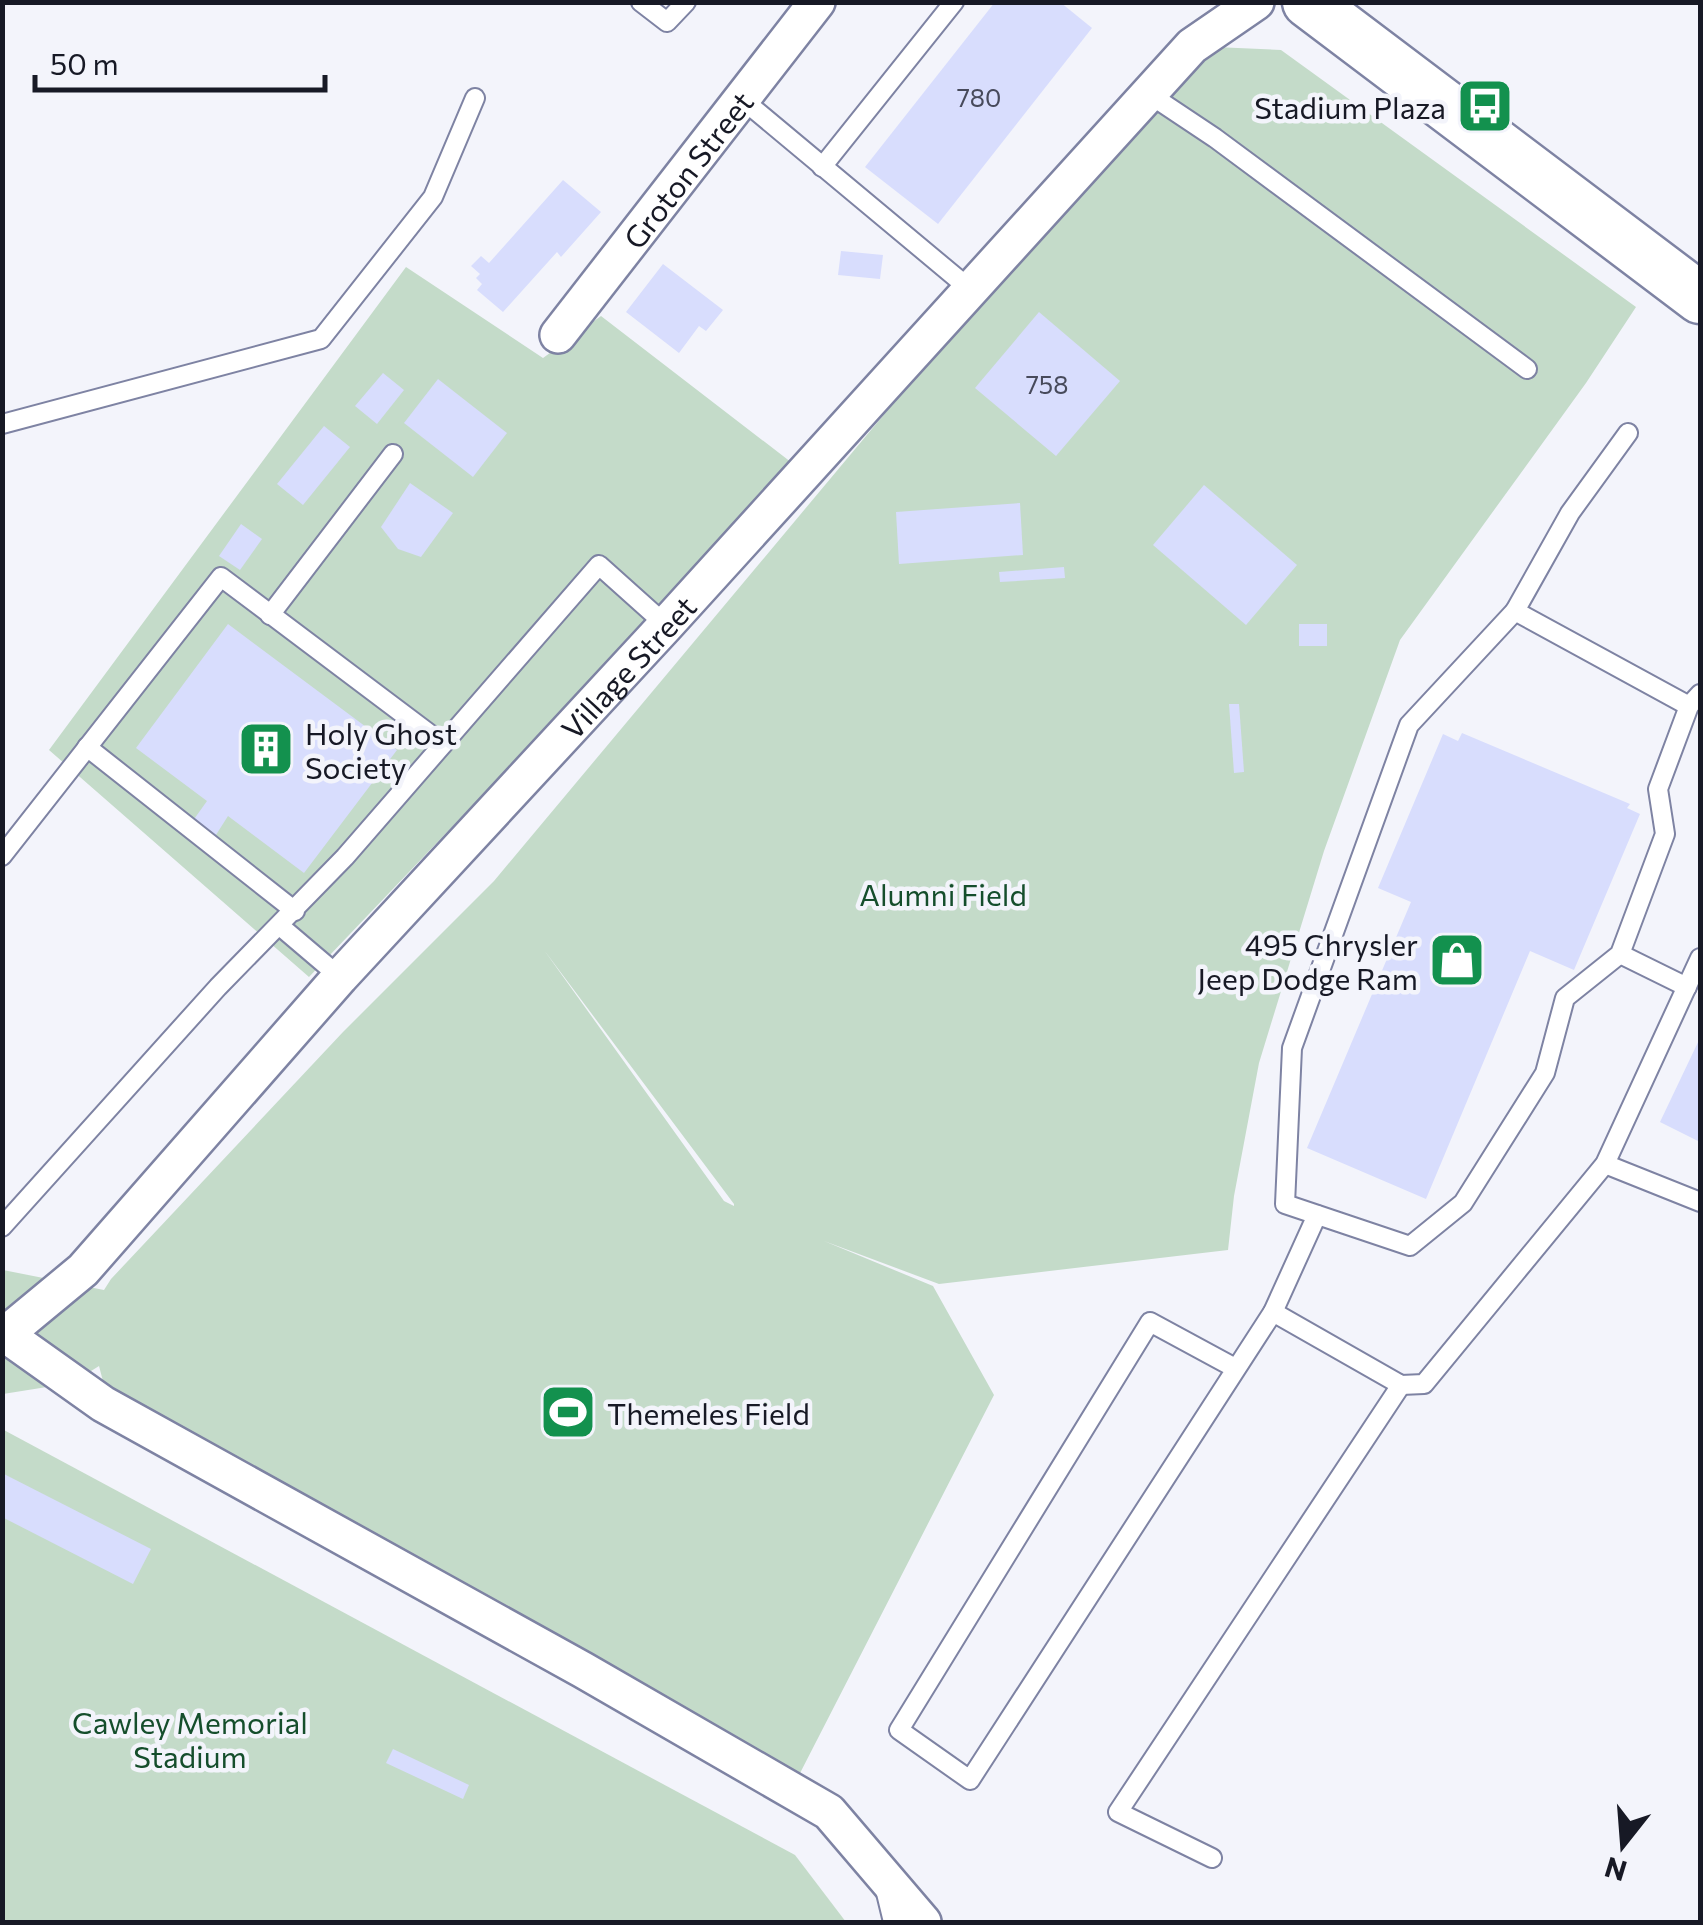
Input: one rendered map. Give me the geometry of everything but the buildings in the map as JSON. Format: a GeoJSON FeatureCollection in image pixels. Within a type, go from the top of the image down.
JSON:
{"type":"FeatureCollection","features":[{"type":"Feature","properties":{"kind":"main road"},"geometry":{"type":"LineString","coordinates":[[1308,2],[1700,298]]}},
{"type":"Feature","properties":{"kind":"street","name":"Groton Street"},"geometry":{"type":"LineString","coordinates":[[558,335],[817,2]]}},
{"type":"Feature","properties":{"kind":"street","name":"Village Street"},"geometry":{"type":"LineString","coordinates":[[4,1336],[83,1270],[340,978],[1192,46],[1256,2]]}},
{"type":"Feature","properties":{"kind":"street"},"geometry":{"type":"LineString","coordinates":[[4,1336],[103,1404],[583,1670],[829,1812],[924,1922]]}},
{"type":"Feature","properties":{"kind":"lane"},"geometry":{"type":"LineString","coordinates":[[641,2],[667,22],[686,2]]}},
{"type":"Feature","properties":{"kind":"lane"},"geometry":{"type":"LineString","coordinates":[[822,167],[954,2]]}},
{"type":"Feature","properties":{"kind":"lane"},"geometry":{"type":"LineString","coordinates":[[1149,94],[1215,138],[1527,369]]}},
{"type":"Feature","properties":{"kind":"lane"},"geometry":{"type":"LineString","coordinates":[[2,424],[320,339],[433,198],[475,98]]}},
{"type":"Feature","properties":{"kind":"lane"},"geometry":{"type":"LineString","coordinates":[[742,99],[971,290]]}},
{"type":"Feature","properties":{"kind":"lane"},"geometry":{"type":"LineString","coordinates":[[1515,611],[1695,700],[1658,790],[1665,834],[1620,954],[1565,998],[1545,1073],[1463,1203],[1410,1246],[1285,1204],[1292,1048],[1409,725],[1515,611],[1570,514],[1628,433]]}},
{"type":"Feature","properties":{"kind":"lane"},"geometry":{"type":"LineString","coordinates":[[270,615],[392,454]]}},
{"type":"Feature","properties":{"kind":"lane"},"geometry":{"type":"LineString","coordinates":[[2,1227],[218,986],[295,911],[599,565],[666,625]]}},
{"type":"Feature","properties":{"kind":"lane"},"geometry":{"type":"LineString","coordinates":[[2,856],[221,578],[443,744]]}},
{"type":"Feature","properties":{"kind":"lane"},"geometry":{"type":"LineString","coordinates":[[87,747],[295,911]]}},
{"type":"Feature","properties":{"kind":"lane"},"geometry":{"type":"LineString","coordinates":[[280,926],[340,978]]}},
{"type":"Feature","properties":{"kind":"lane"},"geometry":{"type":"LineString","coordinates":[[1620,954],[1687,987]]}},
{"type":"Feature","properties":{"kind":"lane"},"geometry":{"type":"LineString","coordinates":[[1273,1312],[1401,1385],[1424,1384],[1606,1164],[1700,958]]}},
{"type":"Feature","properties":{"kind":"lane"},"geometry":{"type":"LineString","coordinates":[[1606,1164],[1700,1202]]}},
{"type":"Feature","properties":{"kind":"lane"},"geometry":{"type":"LineString","coordinates":[[1235,1368],[1150,1322],[899,1730],[970,1780],[1273,1312],[1317,1215]]}},
{"type":"Feature","properties":{"kind":"lane"},"geometry":{"type":"LineString","coordinates":[[1212,1858],[1118,1812],[1401,1385]]}},
{"type":"Feature","properties":{"kind":"lane"},"geometry":{"type":"LineString","coordinates":[[882,1874],[893,1922]]}},
{"type":"Feature","properties":{"kind":"green space","name":"Alumni Field"},"geometry":{"type":"Polygon","coordinates":[[[1192,46],[1281,50],[1636,307],[1586,383],[1400,640],[1324,851],[1259,1063],[1228,1250],[939,1284],[824,1241],[933,1286],[994,1395],[797,1779],[104,1385],[99,1366],[72,1383],[3,1394],[3,1270],[104,1290],[343,1032],[494,881],[1192,46]],[[544,950],[724,1201],[734,1204],[544,950]]]}},
{"type":"Feature","properties":{"kind":"green space"},"geometry":{"type":"Polygon","coordinates":[[[406,267],[543,358],[601,316],[796,466],[309,977],[49,750],[406,267]]]}},
{"type":"Feature","properties":{"kind":"green space","name":"Cawley Memorial Stadium"},"geometry":{"type":"Polygon","coordinates":[[[2,1429],[795,1855],[846,1922],[3,1922],[2,1429]]]}},
{"type":"Feature","properties":{"kind":"place","name":"Stadium Plaza"},"geometry":{"type":"Point","coordinates":[1485,106]}},
{"type":"Feature","properties":{"kind":"place","name":"Holy Ghost Society"},"geometry":{"type":"Point","coordinates":[266,749]}},
{"type":"Feature","properties":{"kind":"place","name":"495 Chrysler Jeep Dodge Ram"},"geometry":{"type":"Point","coordinates":[1457,960]}},
{"type":"Feature","properties":{"kind":"place","name":"Themeles Field"},"geometry":{"type":"Point","coordinates":[568,1412]}}]}
